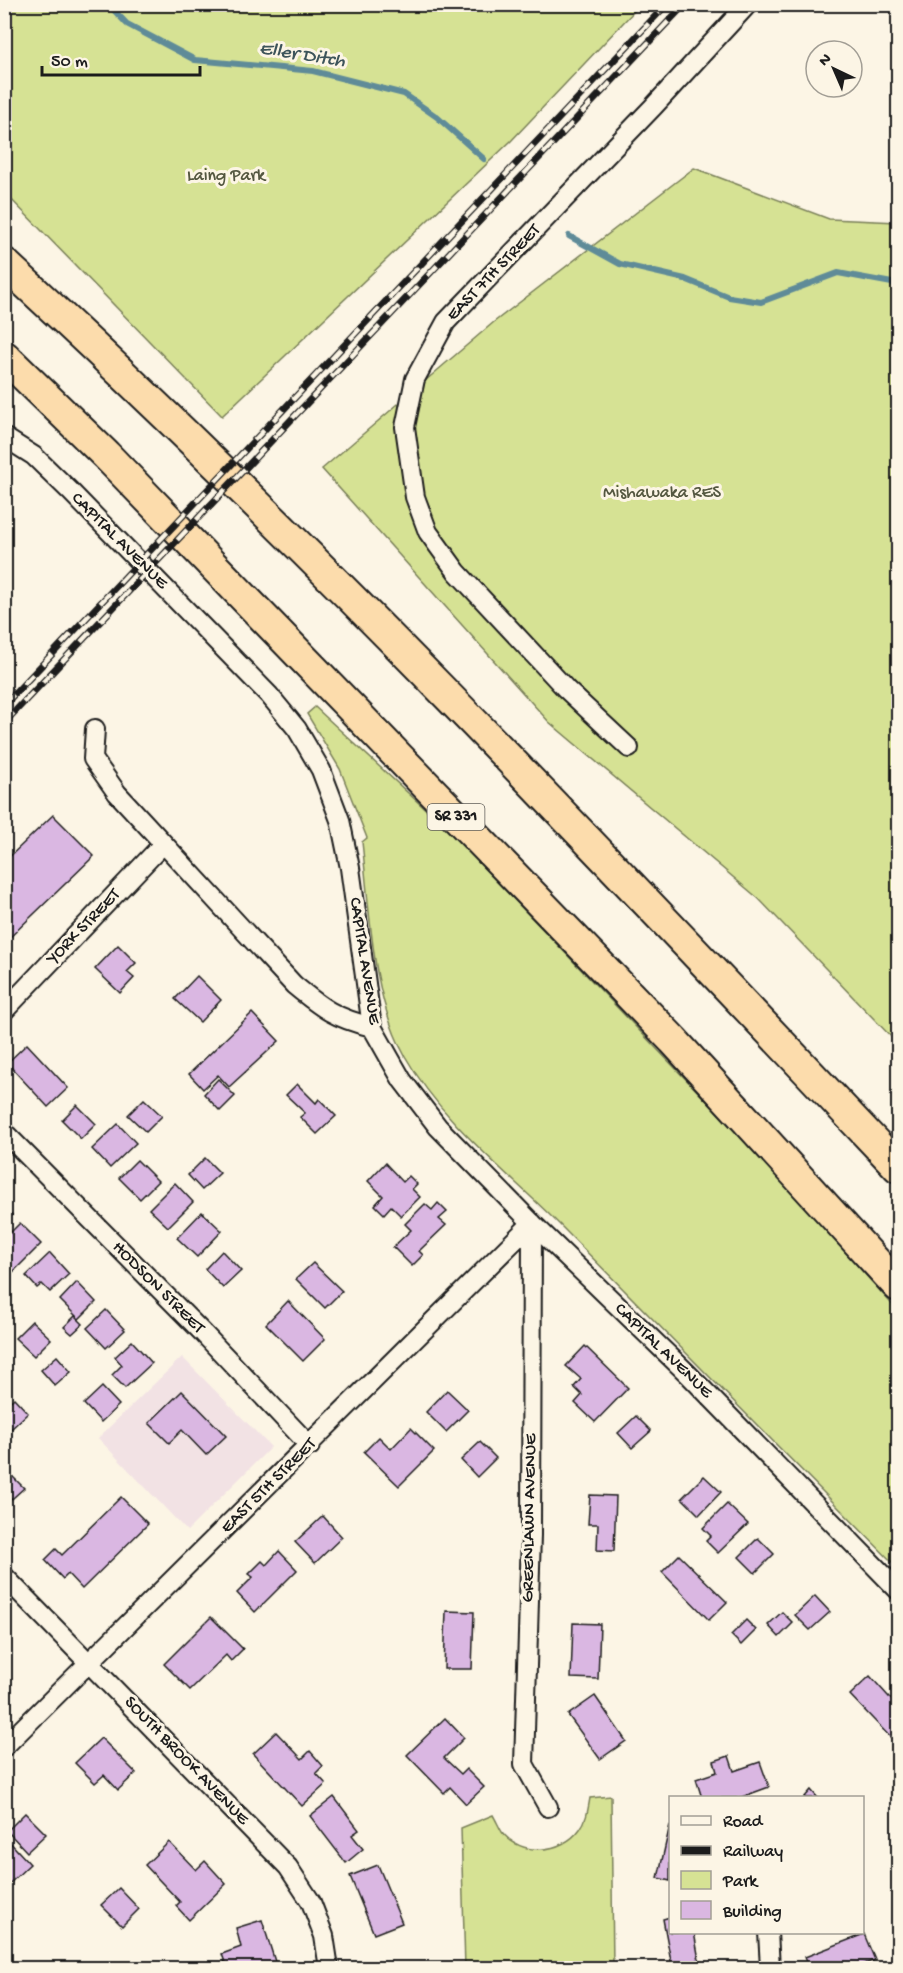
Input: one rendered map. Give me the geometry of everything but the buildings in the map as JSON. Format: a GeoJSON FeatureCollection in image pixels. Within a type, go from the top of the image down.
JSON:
{"type":"FeatureCollection","features":[{"type":"Feature","properties":{"kind":"highway"},"geometry":{"type":"LineString","coordinates":[[4,263],[118,368],[342,588],[716,974],[898,1167]]}},
{"type":"Feature","properties":{"kind":"highway","name":"SR 331"},"geometry":{"type":"LineString","coordinates":[[4,356],[106,455],[673,1040],[898,1286]]}},
{"type":"Feature","properties":{"kind":"street","name":"EAST 7TH STREET"},"geometry":{"type":"LineString","coordinates":[[629,748],[566,689],[457,572],[428,532],[415,497],[405,428],[415,379],[446,322],[653,107],[748,4]]}},
{"type":"Feature","properties":{"kind":"street","name":"CAPITAL AVENUE"},"geometry":{"type":"LineString","coordinates":[[4,437],[34,456],[70,491],[269,695],[297,729],[321,770],[340,820],[350,868],[372,1026],[402,1080],[438,1128],[687,1373],[898,1590]]}},
{"type":"Feature","properties":{"kind":"street"},"geometry":{"type":"LineString","coordinates":[[95,729],[93,759],[117,793],[294,985],[321,1008],[349,1021],[372,1026]]}},
{"type":"Feature","properties":{"kind":"street","name":"YORK STREET"},"geometry":{"type":"LineString","coordinates":[[4,1011],[163,844]]}},
{"type":"Feature","properties":{"kind":"street","name":"HODSON STREET"},"geometry":{"type":"LineString","coordinates":[[4,1132],[204,1334],[310,1446]]}},
{"type":"Feature","properties":{"kind":"street","name":"EAST 5TH STREET"},"geometry":{"type":"LineString","coordinates":[[4,1747],[310,1446],[532,1223]]}},
{"type":"Feature","properties":{"kind":"street","name":"GREENLAWN AVENUE"},"geometry":{"type":"LineString","coordinates":[[532,1223],[531,1535],[524,1764],[548,1807]]}},
{"type":"Feature","properties":{"kind":"street","name":"SOUTH BROOK AVENUE"},"geometry":{"type":"LineString","coordinates":[[4,1576],[288,1867],[311,1902],[324,1936],[329,1968]]}},
{"type":"Feature","properties":{"kind":"street"},"geometry":{"type":"LineString","coordinates":[[768,1934],[770,1968]]}},
{"type":"Feature","properties":{"kind":"shaded area"},"geometry":{"type":"Polygon","coordinates":[[[182,1357],[271,1447],[187,1531],[98,1438],[182,1357]]]}},
{"type":"Feature","properties":{"kind":"green space","name":"Laing Park"},"geometry":{"type":"Polygon","coordinates":[[[5,4],[640,5],[511,141],[222,416],[5,193],[5,4]]]}},
{"type":"Feature","properties":{"kind":"green space","name":"Mishawaka RES"},"geometry":{"type":"Polygon","coordinates":[[[694,168],[829,219],[898,222],[898,1044],[759,899],[549,722],[322,469],[494,322],[694,168]]]}},
{"type":"Feature","properties":{"kind":"green space"},"geometry":{"type":"Polygon","coordinates":[[[315,707],[447,829],[761,1158],[898,1311],[898,1568],[563,1228],[478,1147],[421,1081],[405,1056],[385,1007],[370,924],[362,842],[367,838],[340,769],[307,714],[315,707]]]}},
{"type":"Feature","properties":{"kind":"green space"},"geometry":{"type":"Polygon","coordinates":[[[611,1796],[613,1968],[465,1968],[461,1828],[493,1815],[502,1832],[520,1846],[530,1849],[552,1848],[563,1844],[580,1829],[586,1818],[590,1798],[611,1796]]]}},
{"type":"Feature","properties":{"kind":"waterway","name":"Eller Ditch"},"geometry":{"type":"LineString","coordinates":[[108,4],[127,24],[195,60],[313,71],[404,94],[437,117],[484,159]]}},
{"type":"Feature","properties":{"kind":"waterway","name":"Eller Ditch"},"geometry":{"type":"LineString","coordinates":[[569,236],[620,264],[685,279],[729,297],[761,302],[838,273],[892,283],[898,287]]}},
{"type":"Feature","properties":{"kind":"railway"},"geometry":{"type":"LineString","coordinates":[[4,705],[667,4]]}},
{"type":"Feature","properties":{"kind":"railway"},"geometry":{"type":"LineString","coordinates":[[4,723],[685,4]]}}]}
